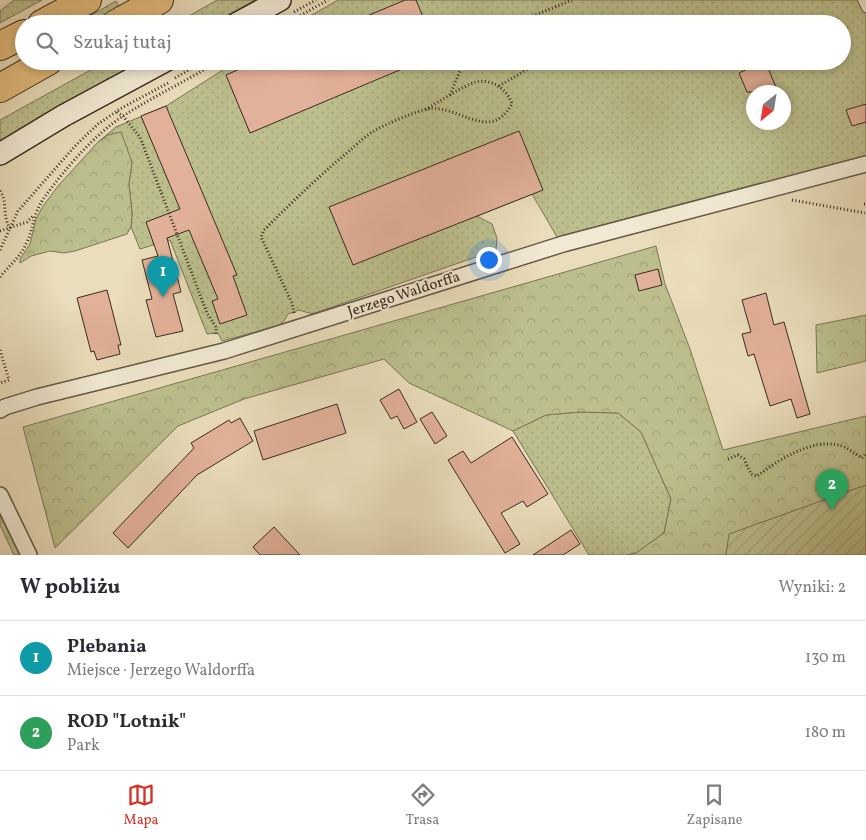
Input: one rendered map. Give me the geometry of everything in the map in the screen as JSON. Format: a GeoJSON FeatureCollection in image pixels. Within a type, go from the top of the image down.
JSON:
{"type":"FeatureCollection","features":[{"type":"Feature","properties":{"kind":"highway"},"geometry":{"type":"LineString","coordinates":[[59,15],[87,0]]}},
{"type":"Feature","properties":{"kind":"highway"},"geometry":{"type":"LineString","coordinates":[[132,13],[159,0]]}},
{"type":"Feature","properties":{"kind":"highway"},"geometry":{"type":"LineString","coordinates":[[0,46],[15,38]]}},
{"type":"Feature","properties":{"kind":"highway"},"geometry":{"type":"LineString","coordinates":[[0,88],[32,70]]}},
{"type":"Feature","properties":{"kind":"main road"},"geometry":{"type":"LineString","coordinates":[[252,15],[280,0]]}},
{"type":"Feature","properties":{"kind":"main road"},"geometry":{"type":"LineString","coordinates":[[0,154],[62,116],[148,70]]}},
{"type":"Feature","properties":{"kind":"street","name":"Jerzego Waldorffa"},"geometry":{"type":"LineString","coordinates":[[0,410],[37,397],[224,351],[562,244],[866,164]]}},
{"type":"Feature","properties":{"kind":"street"},"geometry":{"type":"LineString","coordinates":[[0,495],[29,555]]}},
{"type":"Feature","properties":{"kind":"lane"},"geometry":{"type":"LineString","coordinates":[[862,0],[866,8]]}},
{"type":"Feature","properties":{"kind":"path"},"geometry":{"type":"LineString","coordinates":[[301,15],[328,0]]}},
{"type":"Feature","properties":{"kind":"path"},"geometry":{"type":"LineString","coordinates":[[535,15],[572,0]]}},
{"type":"Feature","properties":{"kind":"path"},"geometry":{"type":"LineString","coordinates":[[0,250],[18,212],[76,145],[98,124],[189,70]]}},
{"type":"Feature","properties":{"kind":"path"},"geometry":{"type":"LineString","coordinates":[[0,231],[27,222],[52,188],[84,150],[106,129],[123,116],[203,70]]}},
{"type":"Feature","properties":{"kind":"path"},"geometry":{"type":"LineString","coordinates":[[450,96],[460,70]]}},
{"type":"Feature","properties":{"kind":"path"},"geometry":{"type":"LineString","coordinates":[[499,86],[526,70]]}},
{"type":"Feature","properties":{"kind":"path"},"geometry":{"type":"LineString","coordinates":[[297,328],[292,303],[261,237],[264,230],[325,171],[375,130],[425,110],[475,82],[486,81],[499,86],[509,96],[512,104],[506,114],[498,121],[486,123],[440,109],[425,110]]}},
{"type":"Feature","properties":{"kind":"path"},"geometry":{"type":"LineString","coordinates":[[117,112],[123,116],[140,137],[206,313],[216,327],[216,335]]}},
{"type":"Feature","properties":{"kind":"path"},"geometry":{"type":"LineString","coordinates":[[0,191],[4,196],[7,223],[10,228]]}},
{"type":"Feature","properties":{"kind":"path"},"geometry":{"type":"LineString","coordinates":[[784,199],[864,213]]}},
{"type":"Feature","properties":{"kind":"path"},"geometry":{"type":"LineString","coordinates":[[0,277],[19,256],[27,243],[34,215]]}},
{"type":"Feature","properties":{"kind":"path"},"geometry":{"type":"LineString","coordinates":[[0,350],[9,380],[0,383]]}},
{"type":"Feature","properties":{"kind":"path"},"geometry":{"type":"LineString","coordinates":[[728,460],[738,455],[744,459],[751,474],[757,476],[776,463],[814,445],[839,445],[862,458],[866,453]]}},
{"type":"Feature","properties":{"kind":"green space"},"geometry":{"type":"Polygon","coordinates":[[[14,0],[42,0],[0,23],[0,11],[14,0]]]}},
{"type":"Feature","properties":{"kind":"green space"},"geometry":{"type":"Polygon","coordinates":[[[217,0],[255,0],[228,15],[191,15],[217,0]]]}},
{"type":"Feature","properties":{"kind":"green space"},"geometry":{"type":"Polygon","coordinates":[[[338,0],[858,0],[866,15],[866,156],[557,237],[532,194],[477,216],[492,224],[497,238],[496,250],[312,314],[299,310],[288,314],[278,326],[222,341],[218,333],[207,334],[170,240],[140,249],[131,227],[132,214],[129,184],[132,162],[98,142],[116,127],[166,106],[223,70],[851,70],[851,15],[312,15],[338,0]]]}},
{"type":"Feature","properties":{"kind":"green space"},"geometry":{"type":"Polygon","coordinates":[[[116,1],[120,9],[109,15],[92,15],[116,1]]]}},
{"type":"Feature","properties":{"kind":"green space"},"geometry":{"type":"Polygon","coordinates":[[[91,70],[126,70],[41,116],[0,142],[0,120],[91,70]]]}},
{"type":"Feature","properties":{"kind":"green space"},"geometry":{"type":"Polygon","coordinates":[[[121,132],[132,162],[129,184],[132,214],[131,227],[127,234],[75,251],[64,253],[50,251],[31,256],[20,263],[20,259],[30,244],[36,219],[58,186],[98,142],[108,135],[121,132]]]}},
{"type":"Feature","properties":{"kind":"green space"},"geometry":{"type":"Polygon","coordinates":[[[656,246],[665,284],[690,349],[723,450],[866,416],[866,485],[730,534],[726,555],[627,555],[636,553],[664,533],[671,499],[641,432],[618,413],[580,412],[546,415],[513,431],[409,383],[384,359],[244,399],[178,426],[55,548],[23,427],[656,246]]]}},
{"type":"Feature","properties":{"kind":"green space"},"geometry":{"type":"Polygon","coordinates":[[[866,315],[866,361],[817,373],[816,325],[866,315]]]}},
{"type":"Feature","properties":{"kind":"green space"},"geometry":{"type":"Polygon","coordinates":[[[580,412],[618,413],[641,432],[671,499],[664,533],[636,553],[627,555],[589,555],[513,431],[546,415],[580,412]]]}},
{"type":"Feature","properties":{"kind":"green space"},"geometry":{"type":"Polygon","coordinates":[[[866,485],[866,555],[726,555],[729,534],[866,485]]]}},
{"type":"Feature","properties":{"kind":"green space"},"geometry":{"type":"Polygon","coordinates":[[[0,515],[20,555],[14,555],[0,525],[0,515]]]}},
{"type":"Feature","properties":{"kind":"building"},"geometry":{"type":"Polygon","coordinates":[[[405,0],[416,0],[422,15],[369,15],[405,0]]]}},
{"type":"Feature","properties":{"kind":"building"},"geometry":{"type":"Polygon","coordinates":[[[237,70],[400,70],[250,133],[226,75],[237,70]]]}},
{"type":"Feature","properties":{"kind":"building"},"geometry":{"type":"Polygon","coordinates":[[[746,70],[769,70],[775,85],[746,85],[746,90],[739,73],[746,70]]]}},
{"type":"Feature","properties":{"kind":"building"},"geometry":{"type":"Polygon","coordinates":[[[866,104],[866,122],[852,126],[846,110],[866,104]]]}},
{"type":"Feature","properties":{"kind":"building"},"geometry":{"type":"Polygon","coordinates":[[[166,106],[237,275],[233,276],[247,315],[220,324],[212,301],[218,299],[189,230],[167,238],[181,292],[173,294],[183,331],[156,337],[146,300],[152,299],[142,260],[158,256],[146,222],[180,209],[141,116],[166,106]]]}},
{"type":"Feature","properties":{"kind":"building"},"geometry":{"type":"Polygon","coordinates":[[[519,131],[543,190],[353,265],[329,207],[519,131]]]}},
{"type":"Feature","properties":{"kind":"building"},"geometry":{"type":"Polygon","coordinates":[[[658,269],[662,285],[639,291],[635,275],[658,269]]]}},
{"type":"Feature","properties":{"kind":"building"},"geometry":{"type":"Polygon","coordinates":[[[107,290],[121,345],[118,345],[120,354],[97,360],[94,351],[91,352],[77,298],[107,290]]]}},
{"type":"Feature","properties":{"kind":"building"},"geometry":{"type":"Polygon","coordinates":[[[766,293],[774,325],[784,322],[810,414],[797,418],[791,399],[770,406],[754,354],[748,356],[742,334],[751,332],[742,300],[766,293]]]}},
{"type":"Feature","properties":{"kind":"building"},"geometry":{"type":"Polygon","coordinates":[[[399,389],[417,422],[404,429],[397,416],[391,419],[380,400],[399,389]]]}},
{"type":"Feature","properties":{"kind":"building"},"geometry":{"type":"Polygon","coordinates":[[[337,404],[346,433],[263,460],[254,431],[337,404]]]}},
{"type":"Feature","properties":{"kind":"building"},"geometry":{"type":"Polygon","coordinates":[[[432,412],[447,436],[435,444],[420,419],[432,412]]]}},
{"type":"Feature","properties":{"kind":"building"},"geometry":{"type":"Polygon","coordinates":[[[240,418],[253,441],[197,475],[128,548],[113,533],[194,448],[191,443],[229,420],[231,423],[240,418]]]}},
{"type":"Feature","properties":{"kind":"building"},"geometry":{"type":"Polygon","coordinates":[[[512,437],[548,494],[527,507],[523,501],[501,513],[520,544],[505,553],[448,460],[463,451],[471,463],[512,437]]]}},
{"type":"Feature","properties":{"kind":"building"},"geometry":{"type":"Polygon","coordinates":[[[274,527],[300,555],[260,555],[253,547],[274,527]]]}},
{"type":"Feature","properties":{"kind":"building"},"geometry":{"type":"Polygon","coordinates":[[[571,530],[580,544],[563,555],[533,555],[571,530]]]}},
{"type":"Feature","properties":{"kind":"place","name":"Plebania"},"geometry":{"type":"Point","coordinates":[163,297]}},
{"type":"Feature","properties":{"kind":"place","name":"ROD \"Lotnik\""},"geometry":{"type":"Point","coordinates":[832,510]}}]}
